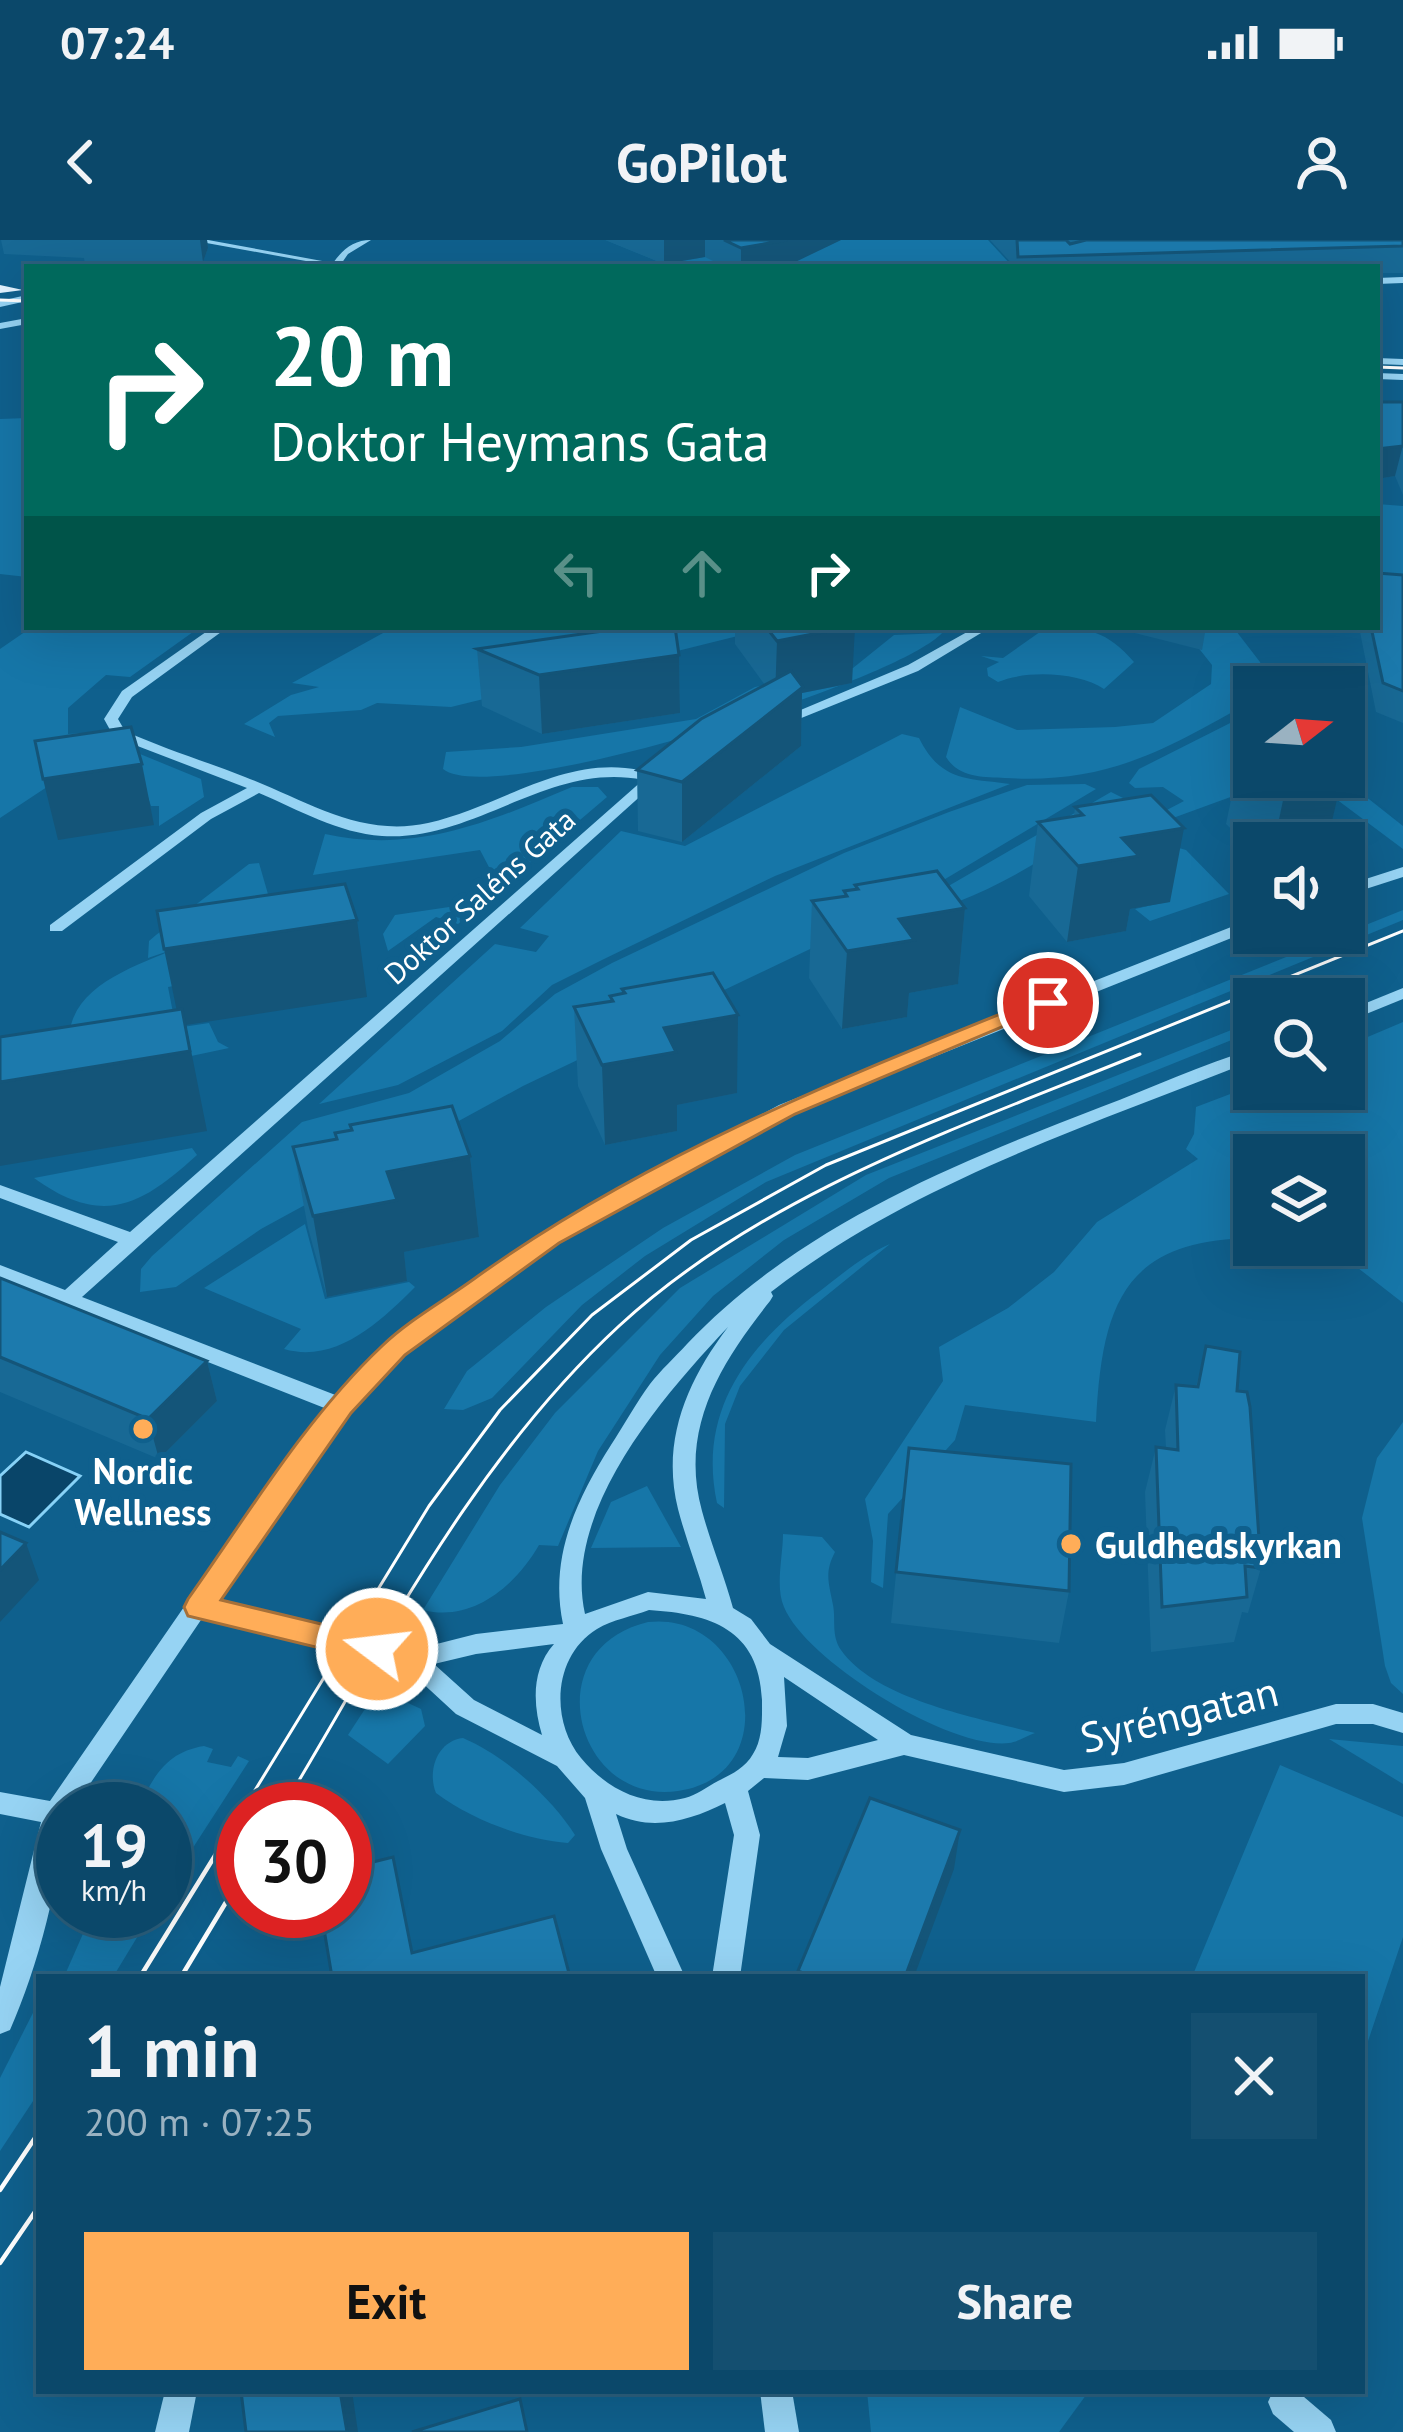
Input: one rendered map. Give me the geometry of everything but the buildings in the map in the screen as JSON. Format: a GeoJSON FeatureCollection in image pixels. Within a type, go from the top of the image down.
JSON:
{"type":"FeatureCollection","features":[{"type":"Feature","properties":{"kind":"street"},"geometry":{"type":"LineString","coordinates":[[194,240],[324,264]]}},
{"type":"Feature","properties":{"kind":"street"},"geometry":{"type":"LineString","coordinates":[[337,264],[351,247],[367,240]]}},
{"type":"Feature","properties":{"kind":"street"},"geometry":{"type":"LineString","coordinates":[[0,308],[18,292]]}},
{"type":"Feature","properties":{"kind":"street"},"geometry":{"type":"LineString","coordinates":[[218,630],[140,684],[114,710],[111,719],[119,734],[259,788],[328,821],[369,832],[401,832],[452,823],[583,772],[627,768],[652,777]]}},
{"type":"Feature","properties":{"kind":"street"},"geometry":{"type":"LineString","coordinates":[[762,729],[913,668],[980,630]]}},
{"type":"Feature","properties":{"kind":"street","name":"Doktor Saléns Gata"},"geometry":{"type":"LineString","coordinates":[[69,1297],[652,777],[676,763]]}},
{"type":"Feature","properties":{"kind":"street"},"geometry":{"type":"LineString","coordinates":[[56,928],[206,816],[259,788]]}},
{"type":"Feature","properties":{"kind":"street"},"geometry":{"type":"LineString","coordinates":[[1365,885],[1403,872]]}},
{"type":"Feature","properties":{"kind":"street"},"geometry":{"type":"LineString","coordinates":[[78,1782],[341,1406],[396,1349],[550,1237],[628,1190],[787,1108],[1233,931]]}},
{"type":"Feature","properties":{"kind":"street"},"geometry":{"type":"LineString","coordinates":[[1365,1009],[1403,993]]}},
{"type":"Feature","properties":{"kind":"street"},"geometry":{"type":"LineString","coordinates":[[560,1756],[547,1709],[556,1659],[571,1629],[566,1590],[570,1560],[628,1429],[694,1341],[725,1312],[859,1222],[918,1191],[1233,1063]]}},
{"type":"Feature","properties":{"kind":"street"},"geometry":{"type":"LineString","coordinates":[[0,1191],[134,1241]]}},
{"type":"Feature","properties":{"kind":"street"},"geometry":{"type":"LineString","coordinates":[[0,1272],[341,1406]]}},
{"type":"Feature","properties":{"kind":"street"},"geometry":{"type":"LineString","coordinates":[[722,1614],[708,1552],[689,1505],[682,1445],[693,1399],[710,1365],[775,1281]]}},
{"type":"Feature","properties":{"kind":"street"},"geometry":{"type":"LineString","coordinates":[[413,1660],[571,1629],[621,1605],[648,1600],[699,1605],[756,1637],[765,1652],[776,1695],[775,1729],[760,1766],[734,1788],[682,1808],[625,1806],[598,1798]]}},
{"type":"Feature","properties":{"kind":"street"},"geometry":{"type":"LineString","coordinates":[[199,1607],[346,1639],[413,1660],[465,1707],[560,1756],[598,1798],[614,1849],[670,1974]]}},
{"type":"Feature","properties":{"kind":"street","name":"Syréngatan"},"geometry":{"type":"LineString","coordinates":[[765,1652],[904,1744],[1064,1781],[1095,1780],[1336,1714],[1373,1714],[1403,1723]]}},
{"type":"Feature","properties":{"kind":"street","name":"Syréngatan"},"geometry":{"type":"LineString","coordinates":[[760,1766],[808,1768],[904,1744]]}},
{"type":"Feature","properties":{"kind":"street"},"geometry":{"type":"LineString","coordinates":[[726,1974],[747,1835],[734,1788]]}},
{"type":"Feature","properties":{"kind":"street"},"geometry":{"type":"LineString","coordinates":[[0,1803],[36,1809]]}},
{"type":"Feature","properties":{"kind":"street"},"geometry":{"type":"LineString","coordinates":[[0,2021],[17,1979],[36,1898]]}},
{"type":"Feature","properties":{"kind":"street"},"geometry":{"type":"LineString","coordinates":[[172,2432],[180,2394]]}},
{"type":"Feature","properties":{"kind":"street"},"geometry":{"type":"LineString","coordinates":[[776,2394],[782,2432]]}},
{"type":"Feature","properties":{"kind":"street"},"geometry":{"type":"LineString","coordinates":[[1285,2402],[1319,2432]]}},
{"type":"Feature","properties":{"kind":"shaded area"},"geometry":{"type":"Polygon","coordinates":[[[606,240],[988,240],[1010,264],[665,264],[606,240]]]}},
{"type":"Feature","properties":{"kind":"shaded area"},"geometry":{"type":"Polygon","coordinates":[[[24,418],[24,577],[0,574],[0,419],[24,418]]]}},
{"type":"Feature","properties":{"kind":"shaded area"},"geometry":{"type":"Polygon","coordinates":[[[1380,504],[1403,506],[1403,576],[1380,574],[1380,504]]]}},
{"type":"Feature","properties":{"kind":"shaded area"},"geometry":{"type":"Polygon","coordinates":[[[28,630],[196,630],[130,677],[106,675],[68,708],[68,734],[99,732],[53,783],[0,818],[0,649],[28,630]]]}},
{"type":"Feature","properties":{"kind":"shaded area"},"geometry":{"type":"Polygon","coordinates":[[[389,630],[762,630],[451,707],[377,703],[361,710],[278,716],[269,723],[275,737],[244,724],[291,695],[319,687],[292,683],[389,630]]]}},
{"type":"Feature","properties":{"kind":"shaded area"},"geometry":{"type":"Polygon","coordinates":[[[1043,630],[1083,630],[1115,643],[1134,662],[1104,689],[1052,675],[998,682],[988,676],[987,668],[999,662],[981,656],[1003,658],[1043,630]]]}},
{"type":"Feature","properties":{"kind":"shaded area"},"geometry":{"type":"Polygon","coordinates":[[[1184,630],[1235,630],[1261,666],[1233,666],[1233,712],[1164,748],[1107,769],[1042,778],[965,773],[946,757],[960,707],[1017,730],[1115,727],[1153,723],[1211,684],[1212,665],[1184,630]]]}},
{"type":"Feature","properties":{"kind":"shaded area"},"geometry":{"type":"Polygon","coordinates":[[[942,633],[909,655],[851,681],[693,735],[535,772],[476,777],[443,769],[446,752],[521,747],[696,719],[755,687],[853,668],[894,635],[942,633]]]}},
{"type":"Feature","properties":{"kind":"shaded area"},"geometry":{"type":"Polygon","coordinates":[[[1233,722],[1233,796],[1173,818],[1161,813],[1184,801],[1163,787],[1135,788],[1129,783],[1139,769],[1233,722]]]}},
{"type":"Feature","properties":{"kind":"shaded area"},"geometry":{"type":"Polygon","coordinates":[[[902,734],[919,738],[946,770],[1010,784],[775,876],[602,960],[552,985],[502,1031],[398,1085],[319,1104],[495,944],[536,952],[549,936],[520,928],[621,831],[685,846],[902,734]]]}},
{"type":"Feature","properties":{"kind":"shaded area"},"geometry":{"type":"Polygon","coordinates":[[[134,755],[201,779],[204,797],[159,826],[159,806],[151,806],[134,755]]]}},
{"type":"Feature","properties":{"kind":"shaded area"},"geometry":{"type":"Polygon","coordinates":[[[1085,784],[1096,789],[900,906],[523,1086],[261,1229],[176,1287],[140,1292],[141,1269],[152,1256],[302,1122],[409,1093],[500,1041],[555,994],[844,853],[1027,785],[1085,784]]]}},
{"type":"Feature","properties":{"kind":"shaded area"},"geometry":{"type":"Polygon","coordinates":[[[572,787],[598,787],[607,797],[500,888],[480,850],[313,875],[325,834],[390,840],[421,837],[481,823],[572,787]]]}},
{"type":"Feature","properties":{"kind":"shaded area"},"geometry":{"type":"Polygon","coordinates":[[[1111,792],[1129,801],[1015,875],[954,903],[888,921],[1111,792]]]}},
{"type":"Feature","properties":{"kind":"shaded area"},"geometry":{"type":"Polygon","coordinates":[[[1365,796],[1403,826],[1403,849],[1335,798],[1365,796]]]}},
{"type":"Feature","properties":{"kind":"shaded area"},"geometry":{"type":"Polygon","coordinates":[[[1165,844],[1186,850],[1229,894],[1150,921],[1135,909],[1169,901],[1165,844]]]}},
{"type":"Feature","properties":{"kind":"shaded area"},"geometry":{"type":"Polygon","coordinates":[[[259,863],[274,915],[148,958],[149,941],[156,935],[249,864],[259,863]]]}},
{"type":"Feature","properties":{"kind":"shaded area"},"geometry":{"type":"Polygon","coordinates":[[[483,902],[458,924],[436,917],[388,951],[383,934],[395,915],[483,902]]]}},
{"type":"Feature","properties":{"kind":"shaded area"},"geometry":{"type":"Polygon","coordinates":[[[1403,910],[1403,920],[1365,936],[1365,925],[1403,910]]]}},
{"type":"Feature","properties":{"kind":"shaded area"},"geometry":{"type":"Polygon","coordinates":[[[184,945],[206,980],[168,987],[176,1028],[209,1023],[218,1042],[229,1048],[163,1062],[70,1030],[76,1013],[99,986],[184,945]]]}},
{"type":"Feature","properties":{"kind":"shaded area"},"geometry":{"type":"Polygon","coordinates":[[[1294,954],[1320,954],[1262,978],[1234,978],[1294,954]]]}},
{"type":"Feature","properties":{"kind":"shaded area"},"geometry":{"type":"Polygon","coordinates":[[[1233,979],[1233,990],[766,1182],[645,1256],[582,1305],[492,1398],[463,1410],[444,1409],[467,1371],[546,1307],[663,1228],[795,1155],[1233,979]]]}},
{"type":"Feature","properties":{"kind":"shaded area"},"geometry":{"type":"Polygon","coordinates":[[[1403,1022],[1403,1303],[1355,1266],[1365,1266],[1365,1134],[1233,1134],[1233,1239],[1175,1251],[1148,1266],[1128,1286],[1105,1344],[1096,1422],[965,1405],[955,1440],[888,1514],[883,1588],[871,1582],[873,1541],[865,1499],[943,1381],[939,1347],[1008,1308],[1054,1272],[1097,1222],[1198,1159],[1186,1149],[1194,1134],[1196,1107],[1233,1093],[1233,1110],[1365,1110],[1365,1038],[1403,1022]]]}},
{"type":"Feature","properties":{"kind":"shaded area"},"geometry":{"type":"Polygon","coordinates":[[[1233,1029],[1233,1039],[889,1178],[784,1240],[713,1296],[660,1355],[598,1451],[558,1546],[539,1545],[505,1587],[476,1606],[441,1613],[423,1610],[500,1485],[555,1413],[680,1288],[866,1175],[1233,1029]]]}},
{"type":"Feature","properties":{"kind":"shaded area"},"geometry":{"type":"Polygon","coordinates":[[[192,1148],[197,1155],[158,1187],[121,1204],[81,1203],[34,1178],[192,1148]]]}},
{"type":"Feature","properties":{"kind":"shaded area"},"geometry":{"type":"Polygon","coordinates":[[[305,1224],[325,1299],[409,1282],[415,1287],[356,1337],[321,1351],[303,1352],[284,1349],[301,1329],[204,1288],[305,1224]]]}},
{"type":"Feature","properties":{"kind":"shaded area"},"geometry":{"type":"Polygon","coordinates":[[[890,1244],[784,1330],[740,1386],[725,1424],[724,1508],[717,1503],[715,1438],[734,1382],[771,1333],[794,1312],[854,1265],[890,1244]]]}},
{"type":"Feature","properties":{"kind":"shaded area"},"geometry":{"type":"Polygon","coordinates":[[[1403,1422],[1403,1694],[1391,1683],[1385,1666],[1362,1518],[1377,1458],[1403,1422]]]}},
{"type":"Feature","properties":{"kind":"shaded area"},"geometry":{"type":"Polygon","coordinates":[[[26,1452],[80,1476],[29,1527],[0,1514],[0,1476],[26,1452]]]}},
{"type":"Feature","properties":{"kind":"shaded area"},"geometry":{"type":"Polygon","coordinates":[[[647,1486],[681,1547],[591,1548],[611,1502],[647,1486]]]}},
{"type":"Feature","properties":{"kind":"shaded area"},"geometry":{"type":"Polygon","coordinates":[[[783,1534],[822,1537],[835,1552],[828,1578],[835,1633],[841,1650],[857,1667],[878,1682],[930,1705],[1035,1733],[1009,1743],[952,1732],[849,1676],[798,1629],[784,1607],[780,1581],[783,1534]]]}},
{"type":"Feature","properties":{"kind":"shaded area"},"geometry":{"type":"Polygon","coordinates":[[[648,1622],[683,1625],[712,1641],[732,1666],[743,1696],[744,1727],[735,1756],[713,1779],[678,1791],[643,1789],[614,1775],[594,1751],[582,1722],[580,1691],[590,1662],[612,1638],[648,1622]]]}},
{"type":"Feature","properties":{"kind":"shaded area"},"geometry":{"type":"Polygon","coordinates":[[[378,1689],[421,1709],[425,1726],[388,1764],[348,1735],[378,1689]]]}},
{"type":"Feature","properties":{"kind":"shaded area"},"geometry":{"type":"Polygon","coordinates":[[[463,1738],[495,1755],[540,1792],[575,1835],[568,1843],[499,1827],[436,1793],[436,1758],[447,1745],[463,1738]]]}},
{"type":"Feature","properties":{"kind":"shaded area"},"geometry":{"type":"Polygon","coordinates":[[[1329,1739],[1403,1746],[1403,1784],[1329,1739]]]}},
{"type":"Feature","properties":{"kind":"shaded area"},"geometry":{"type":"Polygon","coordinates":[[[191,1749],[213,1749],[207,1762],[231,1767],[238,1756],[249,1761],[235,1782],[216,1782],[216,1812],[192,1849],[192,1782],[152,1782],[170,1760],[191,1749]]]}},
{"type":"Feature","properties":{"kind":"shaded area"},"geometry":{"type":"Polygon","coordinates":[[[1280,1765],[1403,1817],[1403,1937],[1365,2050],[1365,1974],[1193,1974],[1280,1765]]]}},
{"type":"Feature","properties":{"kind":"shaded area"},"geometry":{"type":"Polygon","coordinates":[[[81,1938],[137,1938],[115,1974],[65,1974],[81,1938]]]}},
{"type":"Feature","properties":{"kind":"shaded area"},"geometry":{"type":"Polygon","coordinates":[[[36,2007],[36,2097],[0,2151],[0,2078],[36,2007]]]}},
{"type":"Feature","properties":{"kind":"shaded area"},"geometry":{"type":"Polygon","coordinates":[[[867,2394],[1087,2394],[1059,2432],[871,2432],[867,2394]]]}},
{"type":"Feature","properties":{"kind":"tram line"},"geometry":{"type":"LineString","coordinates":[[0,300],[24,301]]}},
{"type":"Feature","properties":{"kind":"tram line"},"geometry":{"type":"LineString","coordinates":[[1380,367],[1403,368]]}},
{"type":"Feature","properties":{"kind":"tram line"},"geometry":{"type":"LineString","coordinates":[[260,1782],[429,1506],[500,1410],[592,1315],[691,1240],[826,1165],[1403,931]]}},
{"type":"Feature","properties":{"kind":"tram line"},"geometry":{"type":"LineString","coordinates":[[298,1782],[475,1494],[519,1435],[619,1326],[675,1279],[800,1201],[934,1137],[1140,1054]]}},
{"type":"Feature","properties":{"kind":"tram line"},"geometry":{"type":"LineString","coordinates":[[142,1974],[216,1854]]}},
{"type":"Feature","properties":{"kind":"tram line"},"geometry":{"type":"LineString","coordinates":[[183,1974],[216,1919]]}},
{"type":"Feature","properties":{"kind":"tram line"},"geometry":{"type":"LineString","coordinates":[[0,2190],[36,2136]]}},
{"type":"Feature","properties":{"kind":"tram line"},"geometry":{"type":"LineString","coordinates":[[0,2263],[36,2210]]}},
{"type":"Feature","properties":{"kind":"place","name":"Nordic Wellness"},"geometry":{"type":"Point","coordinates":[143,1429]}},
{"type":"Feature","properties":{"kind":"place","name":"Guldhedskyrkan"},"geometry":{"type":"Point","coordinates":[1071,1544]}},
{"type":"Feature","properties":{"kind":"route"},"geometry":{"type":"LineString","coordinates":[[377,1649],[199,1607],[261,1513],[341,1406],[396,1349],[550,1237],[628,1190],[787,1108],[1048,1003]]}}]}
